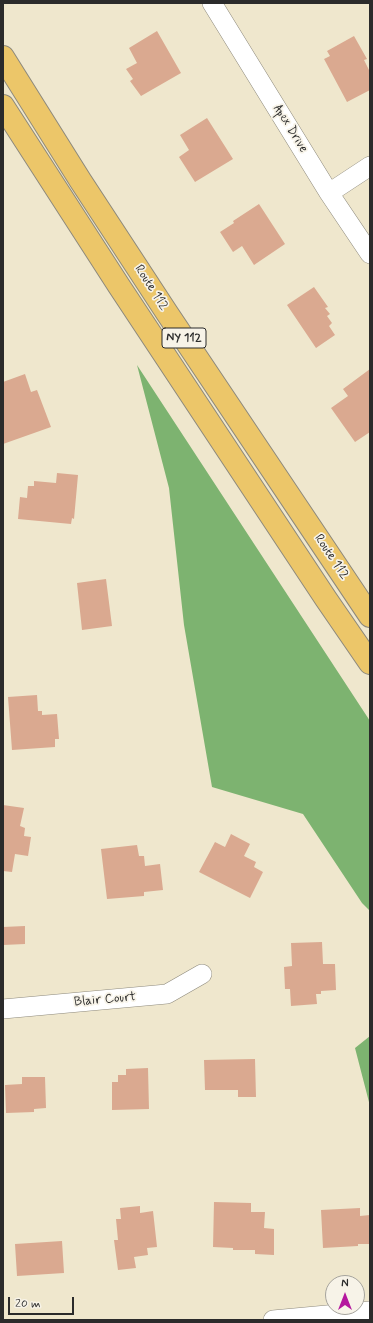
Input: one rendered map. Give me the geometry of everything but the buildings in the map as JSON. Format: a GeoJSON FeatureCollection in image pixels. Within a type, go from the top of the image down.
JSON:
{"type":"FeatureCollection","features":[{"type":"Feature","properties":{"kind":"main road","name":"Route 112"},"geometry":{"type":"LineString","coordinates":[[3,57],[80,180],[167,313],[370,616]]}},
{"type":"Feature","properties":{"kind":"main road","name":"Route 112"},"geometry":{"type":"LineString","coordinates":[[3,106],[123,293],[370,663]]}},
{"type":"Feature","properties":{"kind":"street","name":"Apex Drive"},"geometry":{"type":"LineString","coordinates":[[212,3],[329,193],[370,254]]}},
{"type":"Feature","properties":{"kind":"street"},"geometry":{"type":"LineString","coordinates":[[329,193],[370,166]]}},
{"type":"Feature","properties":{"kind":"street","name":"Blair Court"},"geometry":{"type":"LineString","coordinates":[[3,1009],[167,994],[202,974]]}},
{"type":"Feature","properties":{"kind":"street"},"geometry":{"type":"LineString","coordinates":[[273,1320],[370,1311]]}},
{"type":"Feature","properties":{"kind":"green space"},"geometry":{"type":"Polygon","coordinates":[[[137,365],[370,721],[370,911],[362,903],[303,814],[212,787],[184,625],[169,488],[137,365]]]}},
{"type":"Feature","properties":{"kind":"green space"},"geometry":{"type":"Polygon","coordinates":[[[370,1036],[370,1106],[355,1048],[370,1036]]]}}]}
